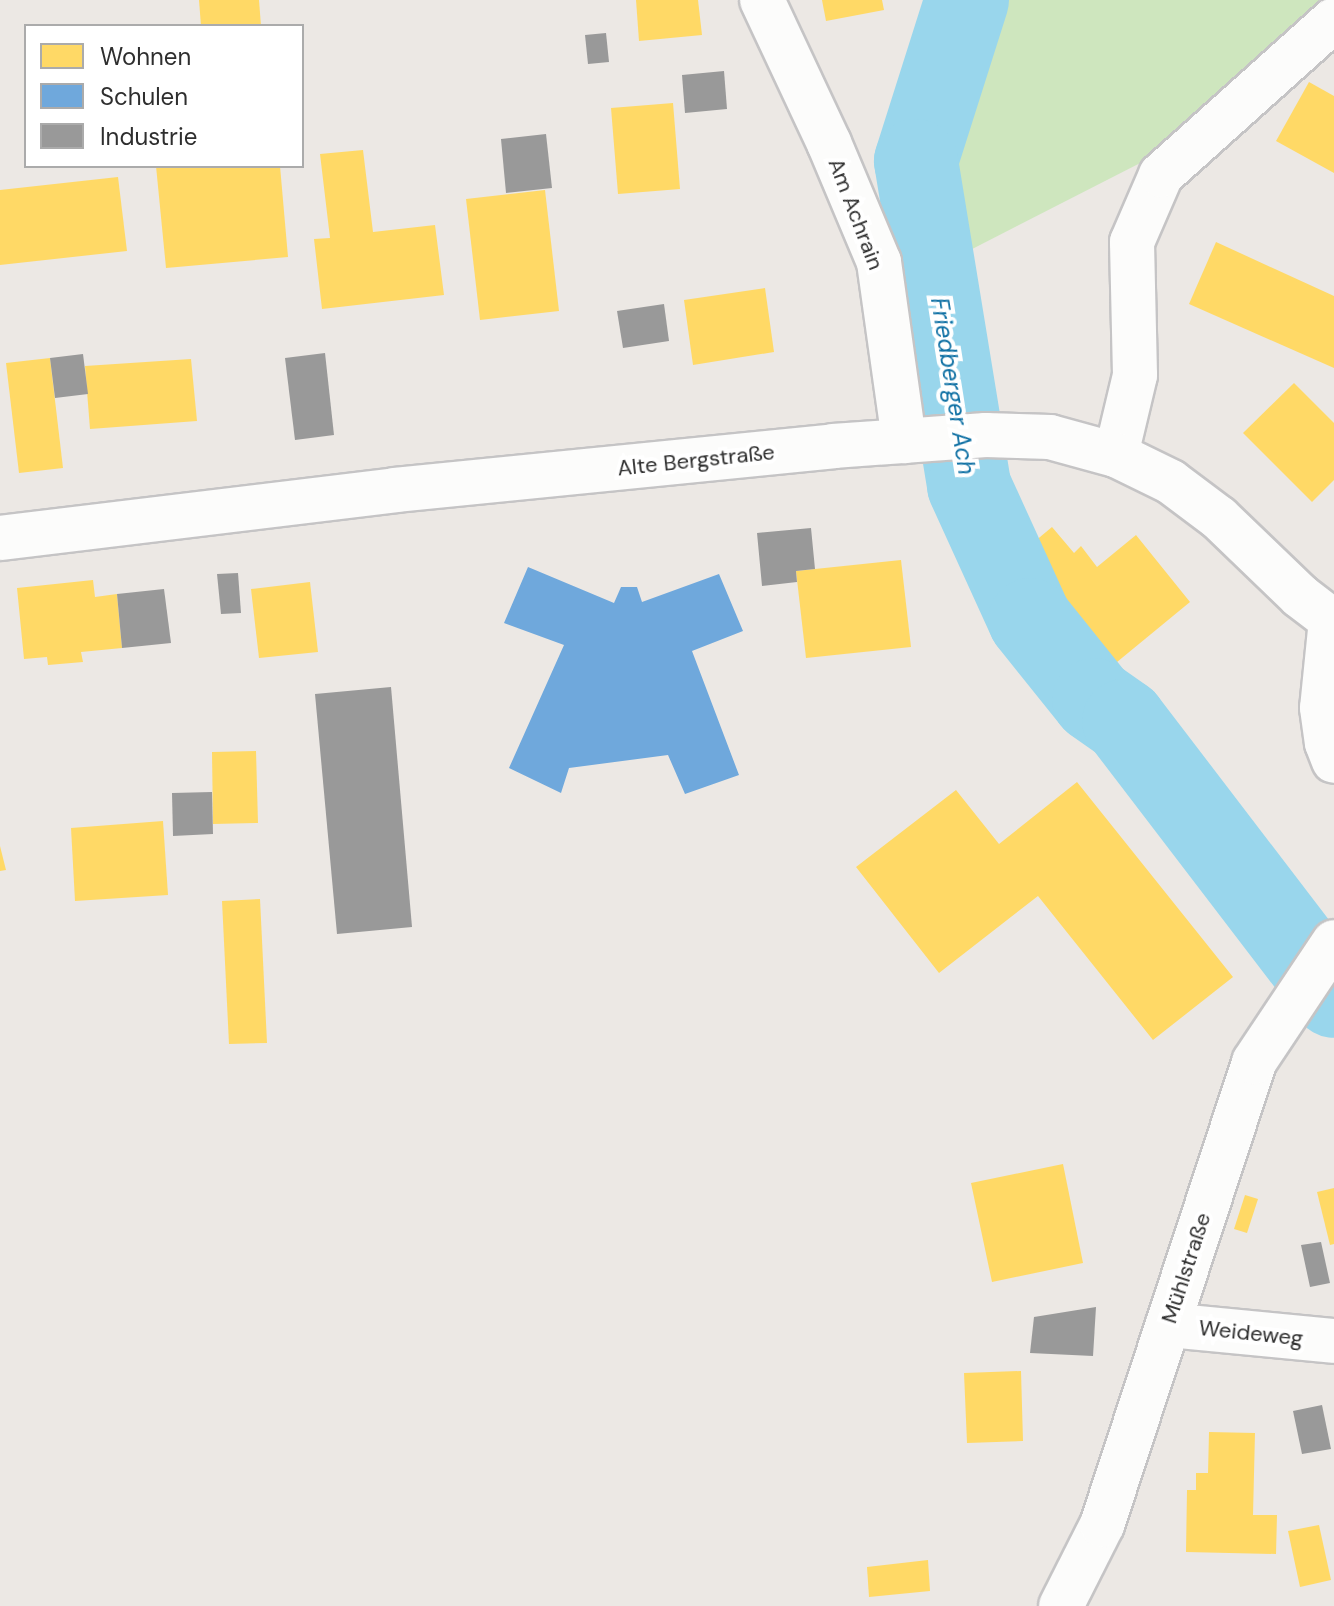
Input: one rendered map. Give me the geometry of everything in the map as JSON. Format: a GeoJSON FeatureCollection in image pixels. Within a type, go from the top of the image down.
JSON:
{"type":"FeatureCollection","features":[{"type":"Feature","properties":{"kind":"street","name":"Am Achrain"},"geometry":{"type":"LineString","coordinates":[[762,0],[829,143],[879,262],[917,440]]}},
{"type":"Feature","properties":{"kind":"street"},"geometry":{"type":"LineString","coordinates":[[1116,455],[1135,375],[1132,242],[1161,175],[1334,20]]}},
{"type":"Feature","properties":{"kind":"street","name":"Alte Bergstraße"},"geometry":{"type":"LineString","coordinates":[[0,538],[395,490],[917,440],[986,435],[1050,437],[1116,455],[1171,482],[1219,518],[1300,596],[1333,621]]}},
{"type":"Feature","properties":{"kind":"street"},"geometry":{"type":"LineString","coordinates":[[1333,621],[1322,708],[1327,743],[1334,761]]}},
{"type":"Feature","properties":{"kind":"street","name":"Mühlstraße"},"geometry":{"type":"LineString","coordinates":[[1061,1606],[1102,1525],[1254,1062],[1333,944]]}},
{"type":"Feature","properties":{"kind":"street","name":"Weideweg"},"geometry":{"type":"LineString","coordinates":[[1168,1325],[1334,1341]]}},
{"type":"Feature","properties":{"kind":"green space"},"geometry":{"type":"Polygon","coordinates":[[[945,0],[1320,0],[1152,157],[941,265],[910,277],[898,154],[945,0]]]}},
{"type":"Feature","properties":{"kind":"building: Wohnen"},"geometry":{"type":"Polygon","coordinates":[[[199,0],[259,0],[261,24],[201,24],[199,0]]]}},
{"type":"Feature","properties":{"kind":"building: Wohnen"},"geometry":{"type":"Polygon","coordinates":[[[636,0],[698,0],[702,35],[639,41],[636,0]]]}},
{"type":"Feature","properties":{"kind":"building: Wohnen"},"geometry":{"type":"Polygon","coordinates":[[[822,0],[882,0],[884,10],[826,21],[822,0]]]}},
{"type":"Feature","properties":{"kind":"building: Wohnen"},"geometry":{"type":"Polygon","coordinates":[[[1309,82],[1334,96],[1334,173],[1276,141],[1309,82]]]}},
{"type":"Feature","properties":{"kind":"building: Wohnen"},"geometry":{"type":"Polygon","coordinates":[[[673,103],[680,189],[618,194],[611,108],[673,103]]]}},
{"type":"Feature","properties":{"kind":"building: Wohnen"},"geometry":{"type":"Polygon","coordinates":[[[363,150],[373,232],[435,225],[444,295],[322,309],[314,239],[330,238],[320,154],[363,150]]]}},
{"type":"Feature","properties":{"kind":"building: Wohnen"},"geometry":{"type":"Polygon","coordinates":[[[156,168],[280,168],[288,257],[166,268],[156,168]]]}},
{"type":"Feature","properties":{"kind":"building: Wohnen"},"geometry":{"type":"Polygon","coordinates":[[[118,177],[127,251],[0,265],[0,190],[118,177]]]}},
{"type":"Feature","properties":{"kind":"building: Wohnen"},"geometry":{"type":"Polygon","coordinates":[[[545,190],[559,311],[480,320],[466,199],[545,190]]]}},
{"type":"Feature","properties":{"kind":"building: Wohnen"},"geometry":{"type":"Polygon","coordinates":[[[1216,242],[1334,296],[1334,368],[1189,304],[1216,242]]]}},
{"type":"Feature","properties":{"kind":"building: Wohnen"},"geometry":{"type":"Polygon","coordinates":[[[765,288],[774,352],[693,365],[684,300],[765,288]]]}},
{"type":"Feature","properties":{"kind":"building: Wohnen"},"geometry":{"type":"Polygon","coordinates":[[[50,358],[63,468],[19,473],[6,363],[50,358]]]}},
{"type":"Feature","properties":{"kind":"building: Wohnen"},"geometry":{"type":"Polygon","coordinates":[[[191,359],[197,421],[90,429],[85,366],[191,359]]]}},
{"type":"Feature","properties":{"kind":"building: Wohnen"},"geometry":{"type":"Polygon","coordinates":[[[1294,383],[1334,423],[1334,480],[1312,502],[1243,433],[1294,383]]]}},
{"type":"Feature","properties":{"kind":"building: Wohnen"},"geometry":{"type":"Polygon","coordinates":[[[1052,527],[1074,553],[1081,546],[1097,567],[1136,535],[1190,602],[1100,676],[1047,611],[1055,604],[1016,557],[1052,527]]]}},
{"type":"Feature","properties":{"kind":"building: Wohnen"},"geometry":{"type":"Polygon","coordinates":[[[901,560],[911,647],[806,658],[796,571],[901,560]]]}},
{"type":"Feature","properties":{"kind":"building: Wohnen"},"geometry":{"type":"Polygon","coordinates":[[[93,580],[95,597],[117,594],[122,648],[81,652],[83,662],[48,665],[47,657],[24,659],[17,588],[93,580]]]}},
{"type":"Feature","properties":{"kind":"building: Wohnen"},"geometry":{"type":"Polygon","coordinates":[[[310,582],[318,652],[259,658],[251,589],[310,582]]]}},
{"type":"Feature","properties":{"kind":"building: Wohnen"},"geometry":{"type":"Polygon","coordinates":[[[256,751],[258,823],[213,824],[212,752],[256,751]]]}},
{"type":"Feature","properties":{"kind":"building: Wohnen"},"geometry":{"type":"Polygon","coordinates":[[[1077,782],[1233,977],[1153,1040],[1038,896],[939,973],[856,867],[956,790],[999,844],[1077,782]]]}},
{"type":"Feature","properties":{"kind":"building: Wohnen"},"geometry":{"type":"Polygon","coordinates":[[[163,821],[168,895],[75,901],[71,828],[163,821]]]}},
{"type":"Feature","properties":{"kind":"building: Wohnen"},"geometry":{"type":"Polygon","coordinates":[[[0,846],[6,870],[0,871],[0,846]]]}},
{"type":"Feature","properties":{"kind":"building: Wohnen"},"geometry":{"type":"Polygon","coordinates":[[[260,899],[267,1043],[229,1044],[222,901],[260,899]]]}},
{"type":"Feature","properties":{"kind":"building: Wohnen"},"geometry":{"type":"Polygon","coordinates":[[[1063,1164],[1083,1263],[992,1282],[971,1183],[1063,1164]]]}},
{"type":"Feature","properties":{"kind":"building: Wohnen"},"geometry":{"type":"Polygon","coordinates":[[[1334,1188],[1334,1244],[1330,1245],[1317,1192],[1334,1188]]]}},
{"type":"Feature","properties":{"kind":"building: Wohnen"},"geometry":{"type":"Polygon","coordinates":[[[1245,1195],[1258,1199],[1247,1233],[1234,1229],[1245,1195]]]}},
{"type":"Feature","properties":{"kind":"building: Wohnen"},"geometry":{"type":"Polygon","coordinates":[[[1021,1371],[1023,1441],[967,1443],[964,1373],[1021,1371]]]}},
{"type":"Feature","properties":{"kind":"building: Wohnen"},"geometry":{"type":"Polygon","coordinates":[[[1209,1432],[1255,1433],[1253,1515],[1277,1515],[1276,1554],[1186,1552],[1187,1490],[1196,1490],[1196,1473],[1208,1473],[1209,1432]]]}},
{"type":"Feature","properties":{"kind":"building: Wohnen"},"geometry":{"type":"Polygon","coordinates":[[[1319,1525],[1331,1580],[1300,1587],[1288,1531],[1319,1525]]]}},
{"type":"Feature","properties":{"kind":"building: Wohnen"},"geometry":{"type":"Polygon","coordinates":[[[928,1560],[930,1591],[869,1597],[867,1567],[928,1560]]]}},
{"type":"Feature","properties":{"kind":"building: Schulen"},"geometry":{"type":"Polygon","coordinates":[[[528,567],[614,603],[621,587],[637,587],[642,602],[719,574],[743,631],[692,651],[739,775],[685,794],[668,755],[569,768],[561,793],[509,768],[564,645],[504,623],[528,567]]]}},
{"type":"Feature","properties":{"kind":"building: Industrie"},"geometry":{"type":"Polygon","coordinates":[[[606,33],[609,62],[588,64],[585,35],[606,33]]]}},
{"type":"Feature","properties":{"kind":"building: Industrie"},"geometry":{"type":"Polygon","coordinates":[[[724,71],[727,109],[685,113],[682,75],[724,71]]]}},
{"type":"Feature","properties":{"kind":"building: Industrie"},"geometry":{"type":"Polygon","coordinates":[[[546,134],[552,188],[506,193],[501,139],[546,134]]]}},
{"type":"Feature","properties":{"kind":"building: Industrie"},"geometry":{"type":"Polygon","coordinates":[[[664,304],[669,341],[623,348],[617,311],[664,304]]]}},
{"type":"Feature","properties":{"kind":"building: Industrie"},"geometry":{"type":"Polygon","coordinates":[[[325,353],[334,435],[295,440],[285,358],[325,353]]]}},
{"type":"Feature","properties":{"kind":"building: Industrie"},"geometry":{"type":"Polygon","coordinates":[[[83,354],[88,394],[55,398],[50,358],[83,354]]]}},
{"type":"Feature","properties":{"kind":"building: Industrie"},"geometry":{"type":"Polygon","coordinates":[[[811,528],[815,569],[796,571],[797,582],[762,586],[757,533],[811,528]]]}},
{"type":"Feature","properties":{"kind":"building: Industrie"},"geometry":{"type":"Polygon","coordinates":[[[238,573],[241,613],[221,614],[217,574],[238,573]]]}},
{"type":"Feature","properties":{"kind":"building: Industrie"},"geometry":{"type":"Polygon","coordinates":[[[164,589],[171,643],[122,648],[117,594],[164,589]]]}},
{"type":"Feature","properties":{"kind":"building: Industrie"},"geometry":{"type":"Polygon","coordinates":[[[391,687],[412,927],[337,934],[315,694],[391,687]]]}},
{"type":"Feature","properties":{"kind":"building: Industrie"},"geometry":{"type":"Polygon","coordinates":[[[212,792],[213,834],[173,836],[172,793],[212,792]]]}},
{"type":"Feature","properties":{"kind":"building: Industrie"},"geometry":{"type":"Polygon","coordinates":[[[1321,1242],[1330,1283],[1310,1287],[1301,1245],[1321,1242]]]}},
{"type":"Feature","properties":{"kind":"building: Industrie"},"geometry":{"type":"Polygon","coordinates":[[[1096,1307],[1093,1356],[1030,1353],[1034,1317],[1096,1307]]]}},
{"type":"Feature","properties":{"kind":"building: Industrie"},"geometry":{"type":"Polygon","coordinates":[[[1322,1405],[1331,1449],[1302,1454],[1293,1411],[1322,1405]]]}},
{"type":"Feature","properties":{"kind":"waterway","name":"Friedberger Ach"},"geometry":{"type":"LineString","coordinates":[[967,0],[916,161],[969,486],[1030,620],[1094,700],[1124,721],[1334,996]]}}]}
